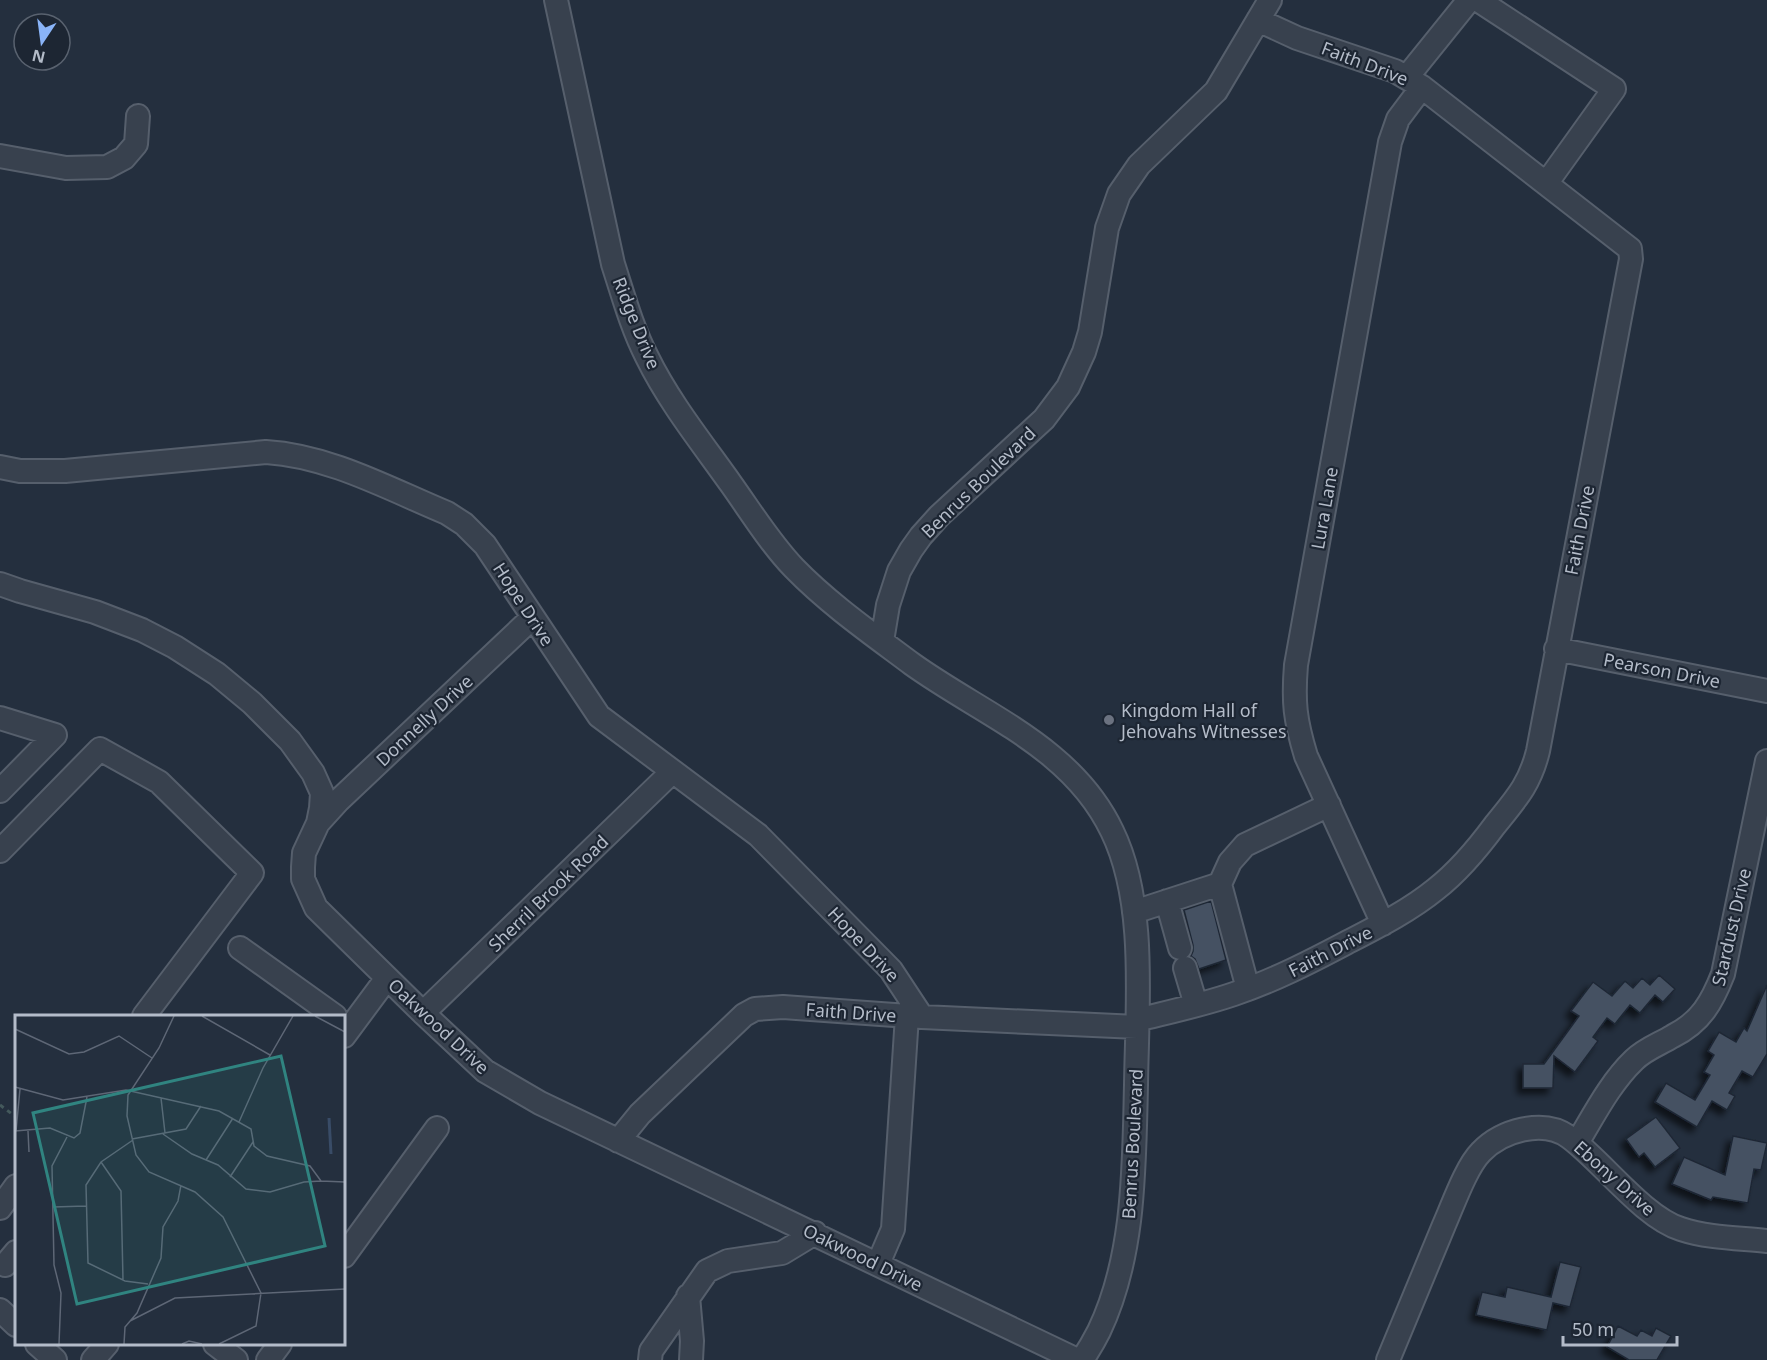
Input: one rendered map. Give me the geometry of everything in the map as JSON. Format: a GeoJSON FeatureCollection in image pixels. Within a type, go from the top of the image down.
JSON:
{"type":"FeatureCollection","features":[{"type":"Feature","properties":{"kind":"street","name":"Ridge Drive"},"geometry":{"type":"LineString","coordinates":[[556,0],[613,264],[647,357],[676,406],[767,536],[794,568],[830,600],[882,640]]}},
{"type":"Feature","properties":{"kind":"street","name":"Benrus Boulevard"},"geometry":{"type":"LineString","coordinates":[[1082,1360],[1100,1331],[1114,1289],[1126,1242],[1133,1194],[1137,977],[1134,912],[1128,874],[1113,832],[1102,812],[1075,776],[1018,730],[935,680],[882,640],[888,605],[899,571],[921,536],[939,516],[1044,419],[1068,387],[1081,360],[1090,332],[1107,228],[1119,194],[1139,165],[1216,91],[1270,0]]}},
{"type":"Feature","properties":{"kind":"street","name":"Lura Lane"},"geometry":{"type":"LineString","coordinates":[[1383,924],[1306,756],[1297,728],[1293,694],[1296,664],[1390,142],[1414,82],[1469,0]]}},
{"type":"Feature","properties":{"kind":"street"},"geometry":{"type":"LineString","coordinates":[[1478,0],[1614,89],[1553,174],[1544,182]]}},
{"type":"Feature","properties":{"kind":"street","name":"Faith Drive"},"geometry":{"type":"LineString","coordinates":[[618,1141],[640,1114],[744,1015],[755,1009],[783,1008],[914,1017],[1137,1024],[1248,989],[1302,966],[1383,924],[1435,891],[1488,836],[1524,788],[1533,770],[1631,259],[1630,249],[1414,82],[1395,70],[1297,38],[1258,20]]}},
{"type":"Feature","properties":{"kind":"street"},"geometry":{"type":"LineString","coordinates":[[0,156],[66,168],[106,167],[124,158],[136,144],[138,116]]}},
{"type":"Feature","properties":{"kind":"street","name":"Hope Drive"},"geometry":{"type":"LineString","coordinates":[[0,467],[43,472],[266,452],[304,457],[330,464],[447,513],[464,524],[485,545],[598,716],[758,835],[891,970],[914,1017]]}},
{"type":"Feature","properties":{"kind":"street","name":"Oakwood Drive"},"geometry":{"type":"LineString","coordinates":[[0,584],[95,612],[142,630],[175,647],[217,674],[260,711],[290,741],[313,773],[322,793],[318,823],[304,853],[303,879],[316,908],[485,1071],[540,1103],[1077,1360]]}},
{"type":"Feature","properties":{"kind":"street","name":"Donnelly Drive"},"geometry":{"type":"LineString","coordinates":[[318,823],[338,801],[532,618]]}},
{"type":"Feature","properties":{"kind":"street","name":"Pearson Drive"},"geometry":{"type":"LineString","coordinates":[[1556,649],[1767,691]]}},
{"type":"Feature","properties":{"kind":"street"},"geometry":{"type":"LineString","coordinates":[[0,718],[56,735],[0,791]]}},
{"type":"Feature","properties":{"kind":"street"},"geometry":{"type":"LineString","coordinates":[[0,851],[100,749],[159,782],[252,873],[146,1015]]}},
{"type":"Feature","properties":{"kind":"street","name":"Stardust Drive"},"geometry":{"type":"LineString","coordinates":[[1576,1143],[1624,1070],[1645,1051],[1676,1035],[1699,1018],[1714,998],[1724,974],[1767,761]]}},
{"type":"Feature","properties":{"kind":"street","name":"Sherril Brook Road"},"geometry":{"type":"LineString","coordinates":[[423,1013],[672,772]]}},
{"type":"Feature","properties":{"kind":"street"},"geometry":{"type":"LineString","coordinates":[[1248,989],[1220,884],[1230,862],[1245,845],[1329,805]]}},
{"type":"Feature","properties":{"kind":"street"},"geometry":{"type":"LineString","coordinates":[[1134,912],[1220,884]]}},
{"type":"Feature","properties":{"kind":"street"},"geometry":{"type":"LineString","coordinates":[[1167,901],[1196,1005]]}},
{"type":"Feature","properties":{"kind":"street"},"geometry":{"type":"LineString","coordinates":[[240,948],[328,1015]]}},
{"type":"Feature","properties":{"kind":"street"},"geometry":{"type":"LineString","coordinates":[[345,1024],[387,978]]}},
{"type":"Feature","properties":{"kind":"street"},"geometry":{"type":"LineString","coordinates":[[878,1264],[892,1229],[914,1017]]}},
{"type":"Feature","properties":{"kind":"street"},"geometry":{"type":"LineString","coordinates":[[345,1255],[437,1128]]}},
{"type":"Feature","properties":{"kind":"street","name":"Ebony Drive"},"geometry":{"type":"LineString","coordinates":[[1388,1360],[1462,1181],[1479,1153],[1505,1134],[1541,1128],[1566,1135],[1651,1211],[1679,1229],[1767,1241]]}},
{"type":"Feature","properties":{"kind":"street"},"geometry":{"type":"LineString","coordinates":[[0,1208],[15,1187]]}},
{"type":"Feature","properties":{"kind":"street"},"geometry":{"type":"LineString","coordinates":[[650,1360],[651,1351],[707,1271],[728,1261],[782,1253],[815,1233]]}},
{"type":"Feature","properties":{"kind":"street"},"geometry":{"type":"LineString","coordinates":[[688,1296],[692,1341],[691,1360]]}},
{"type":"Feature","properties":{"kind":"street"},"geometry":{"type":"LineString","coordinates":[[0,1310],[15,1324]]}},
{"type":"Feature","properties":{"kind":"street"},"geometry":{"type":"LineString","coordinates":[[38,1345],[55,1360]]}},
{"type":"Feature","properties":{"kind":"street"},"geometry":{"type":"LineString","coordinates":[[93,1360],[106,1345]]}},
{"type":"Feature","properties":{"kind":"street"},"geometry":{"type":"LineString","coordinates":[[216,1345],[236,1360]]}},
{"type":"Feature","properties":{"kind":"street"},"geometry":{"type":"LineString","coordinates":[[268,1360],[279,1345]]}},
{"type":"Feature","properties":{"kind":"path"},"geometry":{"type":"LineString","coordinates":[[0,1105],[15,1116]]}},
{"type":"Feature","properties":{"kind":"building"},"geometry":{"type":"Polygon","coordinates":[[[1211,901],[1226,960],[1199,969],[1195,959],[1191,956],[1193,945],[1184,910],[1211,901]]]}},
{"type":"Feature","properties":{"kind":"building"},"geometry":{"type":"Polygon","coordinates":[[[1659,975],[1675,989],[1663,1002],[1655,995],[1640,1013],[1630,1005],[1615,1024],[1607,1018],[1593,1037],[1598,1041],[1575,1072],[1554,1056],[1553,1088],[1523,1088],[1523,1064],[1544,1064],[1579,1016],[1571,1011],[1593,982],[1612,996],[1625,981],[1633,988],[1642,978],[1650,985],[1659,975]]]}},
{"type":"Feature","properties":{"kind":"building"},"geometry":{"type":"Polygon","coordinates":[[[1767,985],[1767,1054],[1753,1077],[1742,1071],[1729,1093],[1735,1096],[1727,1110],[1712,1101],[1697,1127],[1655,1102],[1666,1083],[1695,1100],[1710,1075],[1704,1072],[1714,1055],[1708,1051],[1719,1032],[1736,1042],[1744,1028],[1747,1031],[1767,985]]]}},
{"type":"Feature","properties":{"kind":"building"},"geometry":{"type":"Polygon","coordinates":[[[1656,1117],[1680,1148],[1655,1167],[1644,1153],[1639,1157],[1626,1139],[1656,1117]]]}},
{"type":"Feature","properties":{"kind":"building"},"geometry":{"type":"Polygon","coordinates":[[[1733,1136],[1767,1143],[1761,1170],[1754,1169],[1748,1203],[1713,1197],[1711,1200],[1672,1184],[1684,1157],[1725,1175],[1733,1136]]]}},
{"type":"Feature","properties":{"kind":"building"},"geometry":{"type":"Polygon","coordinates":[[[1560,1262],[1581,1267],[1570,1307],[1553,1303],[1547,1330],[1476,1315],[1482,1292],[1505,1297],[1507,1287],[1551,1297],[1560,1262]]]}},
{"type":"Feature","properties":{"kind":"building"},"geometry":{"type":"Polygon","coordinates":[[[1618,1326],[1637,1336],[1641,1330],[1652,1336],[1656,1328],[1671,1336],[1657,1360],[1629,1360],[1607,1347],[1618,1326]]]}},
{"type":"Feature","properties":{"kind":"place","name":"Kingdom Hall of Jehovahs Witnesses"},"geometry":{"type":"Point","coordinates":[1109,720]}}]}
